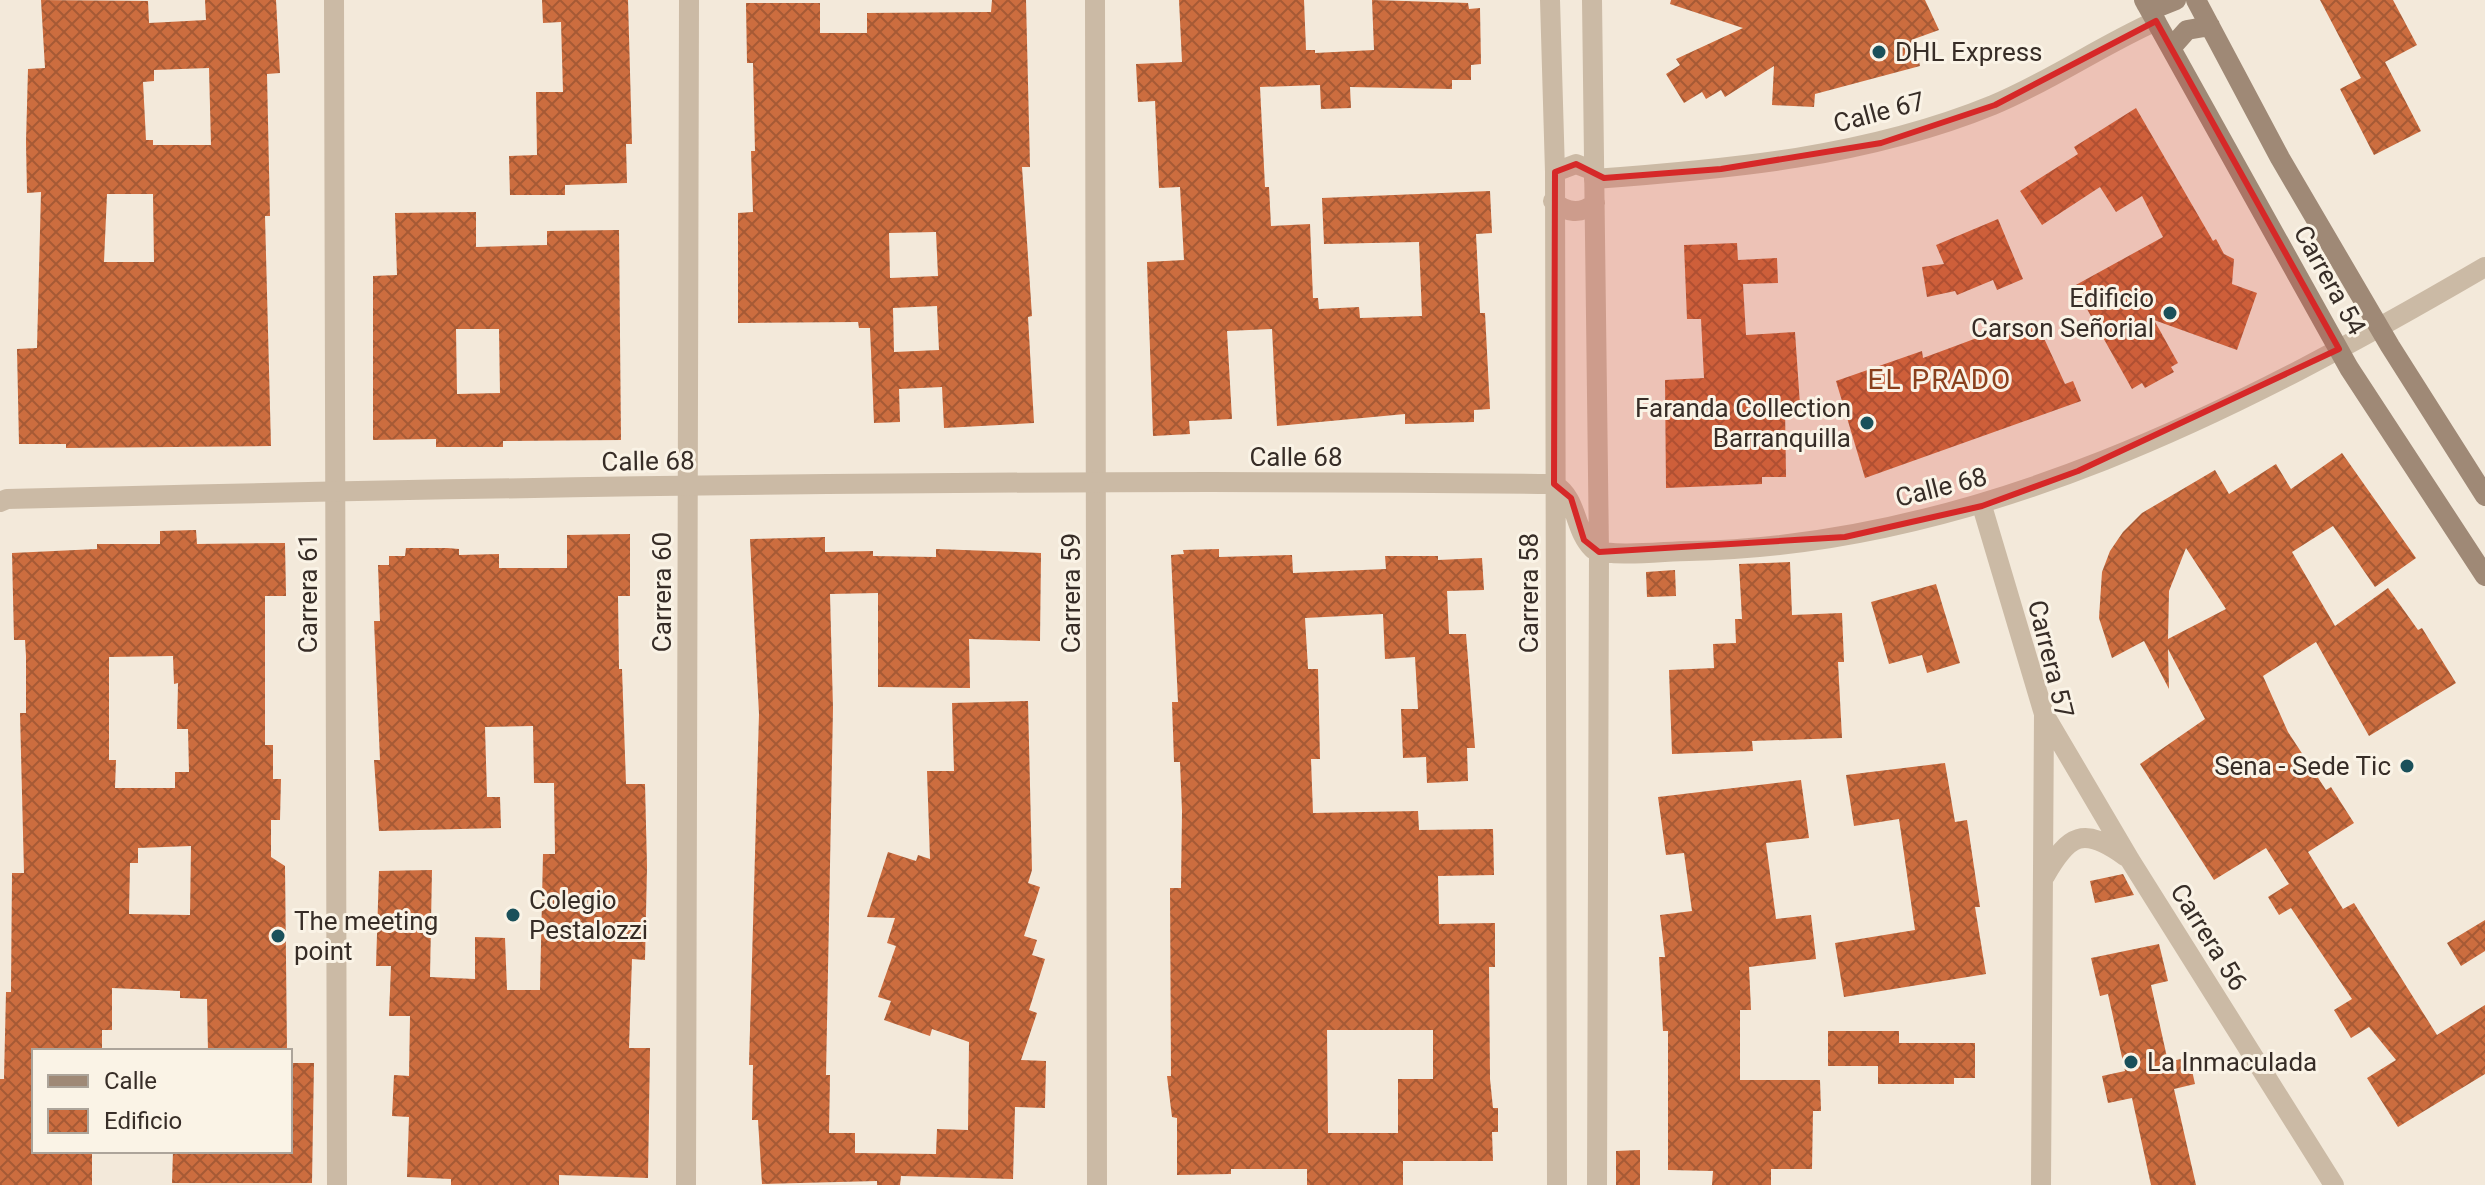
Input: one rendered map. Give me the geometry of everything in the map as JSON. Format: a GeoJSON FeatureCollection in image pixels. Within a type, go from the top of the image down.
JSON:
{"type":"FeatureCollection","features":[{"type":"Feature","properties":{"kind":"main road"},"geometry":{"type":"LineString","coordinates":[[2149,9],[2176,0]]}},
{"type":"Feature","properties":{"kind":"main road","name":"Carrera 54"},"geometry":{"type":"LineString","coordinates":[[2196,0],[2280,158],[2485,496]]}},
{"type":"Feature","properties":{"kind":"main road","name":"Carrera 54"},"geometry":{"type":"LineString","coordinates":[[2149,9],[2339,349],[2485,576]]}},
{"type":"Feature","properties":{"kind":"main road"},"geometry":{"type":"LineString","coordinates":[[2171,48],[2187,30],[2210,26]]}},
{"type":"Feature","properties":{"kind":"street","name":"Carrera 61"},"geometry":{"type":"LineString","coordinates":[[334,0],[337,1185]]}},
{"type":"Feature","properties":{"kind":"street","name":"Carrera 60"},"geometry":{"type":"LineString","coordinates":[[686,1185],[689,0]]}},
{"type":"Feature","properties":{"kind":"street","name":"Carrera 59"},"geometry":{"type":"LineString","coordinates":[[1095,0],[1097,1185]]}},
{"type":"Feature","properties":{"kind":"street","name":"Carrera 58"},"geometry":{"type":"LineString","coordinates":[[1550,0],[1555,172],[1557,1185]]}},
{"type":"Feature","properties":{"kind":"street"},"geometry":{"type":"LineString","coordinates":[[1592,0],[1599,552],[1597,1185]]}},
{"type":"Feature","properties":{"kind":"street","name":"Calle 67"},"geometry":{"type":"LineString","coordinates":[[1594,175],[1721,169],[1881,143],[1995,105],[2149,9]]}},
{"type":"Feature","properties":{"kind":"street"},"geometry":{"type":"LineString","coordinates":[[1555,172],[1576,164],[1594,175]]}},
{"type":"Feature","properties":{"kind":"street"},"geometry":{"type":"LineString","coordinates":[[1553,201],[1572,211],[1585,210],[1595,203]]}},
{"type":"Feature","properties":{"kind":"street","name":"Calle 68"},"geometry":{"type":"LineString","coordinates":[[1599,552],[1711,550],[1845,537],[1982,506],[2078,471],[2339,349],[2485,267]]}},
{"type":"Feature","properties":{"kind":"street","name":"Calle 68"},"geometry":{"type":"LineString","coordinates":[[2,499],[334,490],[1097,483],[1554,484]]}},
{"type":"Feature","properties":{"kind":"street"},"geometry":{"type":"LineString","coordinates":[[1554,484],[1571,498],[1584,540],[1599,552]]}},
{"type":"Feature","properties":{"kind":"street","name":"Carrera 57"},"geometry":{"type":"LineString","coordinates":[[1982,506],[2044,714],[2041,1185]]}},
{"type":"Feature","properties":{"kind":"street","name":"Carrera 56"},"geometry":{"type":"LineString","coordinates":[[2044,714],[2130,860],[2334,1185]]}},
{"type":"Feature","properties":{"kind":"street"},"geometry":{"type":"LineString","coordinates":[[2045,876],[2062,847],[2084,837],[2097,838],[2130,860]]}},
{"type":"Feature","properties":{"kind":"highlighted area"},"geometry":{"type":"Polygon","coordinates":[[[2156,21],[2339,349],[2078,471],[1982,506],[1845,537],[1599,552],[1584,540],[1571,498],[1554,484],[1555,172],[1576,164],[1604,178],[1721,169],[1881,143],[1995,105],[2156,21]]]}},
{"type":"Feature","properties":{"kind":"building"},"geometry":{"type":"Polygon","coordinates":[[[41,0],[148,1],[149,23],[206,20],[205,0],[276,0],[280,73],[267,74],[270,216],[265,216],[271,446],[66,448],[66,444],[19,444],[17,349],[37,348],[41,192],[27,193],[28,69],[45,68],[41,0]],[[209,68],[154,70],[154,81],[143,82],[146,140],[153,140],[153,145],[211,145],[209,68]],[[107,194],[104,262],[154,262],[153,194],[107,194]]]}},
{"type":"Feature","properties":{"kind":"building"},"geometry":{"type":"Polygon","coordinates":[[[542,0],[628,0],[632,144],[626,144],[627,183],[565,185],[565,195],[510,195],[509,156],[537,155],[536,92],[563,92],[561,22],[543,23],[542,0]]]}},
{"type":"Feature","properties":{"kind":"building"},"geometry":{"type":"Polygon","coordinates":[[[992,0],[1026,0],[1030,167],[1022,167],[1032,316],[1028,317],[1034,423],[944,428],[942,387],[899,389],[900,422],[874,423],[870,328],[859,328],[858,322],[738,323],[738,213],[753,212],[751,151],[755,151],[753,63],[747,63],[746,3],[820,3],[820,33],[867,33],[867,13],[991,12],[992,0]],[[936,232],[889,233],[890,278],[938,276],[936,232]],[[937,306],[893,308],[894,352],[939,350],[937,306]]]}},
{"type":"Feature","properties":{"kind":"building"},"geometry":{"type":"Polygon","coordinates":[[[1179,0],[1304,0],[1306,50],[1315,50],[1315,53],[1374,50],[1372,0],[1468,3],[1469,9],[1480,8],[1481,64],[1471,65],[1471,80],[1452,80],[1452,89],[1350,87],[1351,108],[1321,109],[1320,85],[1260,87],[1265,187],[1269,187],[1271,226],[1310,224],[1313,298],[1318,298],[1319,309],[1359,307],[1360,318],[1422,316],[1419,242],[1324,244],[1322,198],[1490,191],[1492,233],[1476,234],[1480,313],[1485,313],[1490,409],[1474,410],[1474,422],[1405,424],[1405,414],[1277,426],[1272,329],[1227,331],[1232,419],[1189,421],[1190,434],[1153,436],[1147,262],[1184,260],[1180,187],[1159,188],[1155,101],[1138,102],[1136,64],[1182,62],[1179,0]]]}},
{"type":"Feature","properties":{"kind":"building"},"geometry":{"type":"Polygon","coordinates":[[[1671,0],[1925,0],[1939,30],[1914,39],[1920,66],[1815,94],[1814,107],[1772,105],[1774,66],[1725,97],[1721,90],[1706,99],[1702,92],[1684,103],[1666,74],[1680,65],[1676,59],[1743,28],[1670,4],[1671,0]]]}},
{"type":"Feature","properties":{"kind":"building"},"geometry":{"type":"Polygon","coordinates":[[[2320,0],[2393,0],[2417,45],[2385,62],[2421,131],[2374,155],[2340,89],[2361,78],[2320,0]]]}},
{"type":"Feature","properties":{"kind":"building"},"geometry":{"type":"Polygon","coordinates":[[[2136,108],[2213,241],[2216,239],[2224,254],[2234,259],[2232,284],[2257,293],[2237,350],[2154,320],[2178,363],[2171,367],[2174,372],[2145,388],[2142,383],[2132,389],[2074,286],[2163,237],[2142,196],[2116,212],[2100,187],[2042,225],[2020,191],[2078,154],[2074,147],[2136,108]]]}},
{"type":"Feature","properties":{"kind":"building"},"geometry":{"type":"Polygon","coordinates":[[[476,212],[476,247],[547,245],[547,231],[619,230],[621,440],[503,441],[503,447],[436,447],[436,439],[373,440],[373,276],[397,275],[395,213],[476,212]],[[456,329],[457,394],[500,393],[499,329],[456,329]]]}},
{"type":"Feature","properties":{"kind":"building"},"geometry":{"type":"Polygon","coordinates":[[[1998,219],[2023,279],[1997,290],[1993,280],[1957,295],[1955,291],[1927,297],[1922,267],[1944,264],[1936,245],[1998,219]]]}},
{"type":"Feature","properties":{"kind":"building"},"geometry":{"type":"Polygon","coordinates":[[[1737,243],[1738,260],[1777,258],[1778,283],[1743,284],[1746,335],[1795,332],[1800,405],[1785,406],[1786,477],[1762,477],[1762,484],[1666,488],[1665,380],[1704,378],[1701,319],[1687,319],[1684,245],[1737,243]]]}},
{"type":"Feature","properties":{"kind":"building"},"geometry":{"type":"Polygon","coordinates":[[[2037,323],[2065,384],[2073,381],[2081,401],[1865,478],[1836,381],[1922,351],[1923,358],[1993,332],[1995,338],[2037,323]]]}},
{"type":"Feature","properties":{"kind":"building"},"geometry":{"type":"Polygon","coordinates":[[[2342,453],[2416,558],[2375,587],[2333,526],[2292,552],[2335,626],[2388,588],[2418,630],[2422,628],[2456,683],[2369,736],[2316,642],[2263,676],[2288,732],[2326,790],[2331,787],[2354,823],[2308,852],[2343,909],[2354,903],[2437,1035],[2485,1005],[2485,1074],[2398,1127],[2367,1078],[2396,1060],[2369,1027],[2351,1038],[2334,1010],[2352,999],[2291,908],[2279,915],[2268,897],[2289,884],[2266,848],[2214,880],[2140,764],[2205,719],[2168,649],[2169,689],[2144,641],[2112,658],[2099,618],[2102,572],[2110,551],[2142,513],[2215,470],[2229,494],[2276,464],[2291,489],[2342,453]],[[2186,548],[2169,591],[2168,639],[2226,609],[2186,548]]]}},
{"type":"Feature","properties":{"kind":"building"},"geometry":{"type":"Polygon","coordinates":[[[196,530],[197,544],[285,543],[286,596],[265,596],[265,745],[273,745],[273,779],[281,779],[280,820],[271,820],[271,857],[285,866],[287,1049],[208,1049],[207,999],[180,998],[180,991],[112,988],[112,1030],[102,1030],[102,1049],[32,1049],[32,1153],[92,1153],[92,1185],[0,1185],[0,1079],[4,1079],[6,992],[11,992],[12,873],[24,873],[20,713],[26,713],[26,656],[25,640],[14,640],[12,553],[97,549],[97,544],[160,544],[160,531],[196,530]],[[173,656],[109,657],[109,760],[116,760],[115,788],[175,788],[175,772],[189,772],[188,729],[177,729],[178,683],[174,684],[173,656]],[[191,846],[138,848],[138,863],[130,863],[129,914],[190,915],[191,846]]]}},
{"type":"Feature","properties":{"kind":"building"},"geometry":{"type":"Polygon","coordinates":[[[630,534],[630,596],[618,596],[619,669],[622,669],[626,784],[645,784],[647,867],[645,960],[632,959],[629,1048],[650,1048],[648,1178],[559,1175],[559,1185],[451,1185],[451,1179],[407,1177],[409,1117],[392,1116],[394,1075],[409,1076],[410,1016],[389,1016],[391,966],[376,966],[379,871],[432,870],[430,977],[475,979],[475,937],[505,938],[507,990],[540,990],[543,854],[555,854],[554,783],[534,783],[533,726],[485,727],[487,797],[500,797],[501,828],[379,831],[374,760],[380,760],[374,621],[380,621],[378,565],[389,565],[389,556],[405,556],[406,548],[447,548],[459,549],[459,555],[499,554],[499,568],[567,568],[567,535],[630,534]]]}},
{"type":"Feature","properties":{"kind":"building"},"geometry":{"type":"Polygon","coordinates":[[[825,537],[825,552],[873,551],[873,556],[936,557],[936,549],[1041,553],[1040,641],[969,639],[970,688],[878,687],[878,593],[830,594],[833,708],[826,1075],[830,1075],[829,1133],[855,1133],[855,1153],[936,1154],[937,1129],[968,1130],[969,1042],[932,1029],[930,1036],[884,1020],[891,1001],[878,997],[896,946],[887,943],[895,918],[867,917],[888,852],[916,861],[918,855],[930,859],[927,771],[954,771],[952,703],[1028,701],[1032,870],[1028,883],[1040,887],[1024,936],[1037,940],[1032,955],[1045,959],[1029,1010],[1037,1013],[1021,1060],[1046,1061],[1045,1108],[1015,1107],[1013,1179],[901,1176],[900,1185],[877,1185],[877,1181],[762,1184],[758,1120],[752,1120],[753,1065],[749,1065],[759,714],[750,539],[825,537]]]}},
{"type":"Feature","properties":{"kind":"building"},"geometry":{"type":"Polygon","coordinates":[[[1219,549],[1219,557],[1292,555],[1293,573],[1386,569],[1385,556],[1438,556],[1438,560],[1482,558],[1484,590],[1447,591],[1449,634],[1466,634],[1475,748],[1467,748],[1468,781],[1427,783],[1426,757],[1403,758],[1401,709],[1418,709],[1415,657],[1385,659],[1383,614],[1305,618],[1308,669],[1318,669],[1320,759],[1311,759],[1313,813],[1418,811],[1419,830],[1493,829],[1494,875],[1438,876],[1439,924],[1495,923],[1495,967],[1489,967],[1490,1079],[1493,1108],[1498,1108],[1498,1132],[1492,1132],[1493,1161],[1403,1161],[1403,1185],[1307,1185],[1307,1169],[1231,1169],[1231,1174],[1177,1175],[1177,1118],[1172,1117],[1167,1076],[1171,1076],[1170,888],[1181,888],[1182,811],[1180,762],[1174,762],[1172,702],[1178,702],[1171,555],[1184,554],[1183,550],[1219,549]],[[1327,1030],[1328,1133],[1398,1133],[1398,1079],[1433,1079],[1433,1030],[1327,1030]]]}},
{"type":"Feature","properties":{"kind":"building"},"geometry":{"type":"Polygon","coordinates":[[[1790,562],[1792,615],[1842,613],[1844,662],[1838,662],[1842,738],[1752,741],[1753,751],[1672,754],[1669,670],[1714,668],[1713,644],[1736,643],[1735,619],[1742,619],[1739,564],[1790,562]]]}},
{"type":"Feature","properties":{"kind":"building"},"geometry":{"type":"Polygon","coordinates":[[[1675,570],[1676,596],[1647,597],[1646,572],[1675,570]]]}},
{"type":"Feature","properties":{"kind":"building"},"geometry":{"type":"Polygon","coordinates":[[[1936,584],[1960,663],[1927,673],[1922,655],[1889,664],[1871,602],[1936,584]]]}},
{"type":"Feature","properties":{"kind":"building"},"geometry":{"type":"Polygon","coordinates":[[[1945,763],[1955,822],[1967,820],[1980,907],[1975,907],[1986,974],[1844,997],[1835,943],[1915,930],[1899,819],[1854,826],[1846,775],[1945,763]]]}},
{"type":"Feature","properties":{"kind":"building"},"geometry":{"type":"Polygon","coordinates":[[[1801,780],[1809,838],[1766,843],[1776,919],[1811,915],[1816,959],[1749,967],[1751,1010],[1740,1010],[1740,1080],[1820,1080],[1821,1111],[1813,1111],[1812,1169],[1771,1169],[1771,1185],[1712,1185],[1713,1171],[1668,1170],[1668,1031],[1663,1031],[1659,957],[1665,957],[1660,915],[1692,911],[1684,853],[1666,855],[1658,797],[1801,780]]]}},
{"type":"Feature","properties":{"kind":"building"},"geometry":{"type":"Polygon","coordinates":[[[2123,874],[2134,895],[2095,903],[2090,881],[2123,874]]]}},
{"type":"Feature","properties":{"kind":"building"},"geometry":{"type":"Polygon","coordinates":[[[2485,920],[2485,951],[2461,966],[2447,943],[2485,920]]]}},
{"type":"Feature","properties":{"kind":"building"},"geometry":{"type":"Polygon","coordinates":[[[2159,944],[2168,981],[2151,985],[2168,1062],[2189,1057],[2195,1084],[2174,1089],[2196,1185],[2151,1185],[2132,1098],[2108,1103],[2102,1076],[2125,1071],[2108,994],[2100,996],[2091,958],[2159,944]]]}},
{"type":"Feature","properties":{"kind":"building"},"geometry":{"type":"Polygon","coordinates":[[[1828,1031],[1899,1031],[1899,1043],[1975,1043],[1975,1078],[1954,1078],[1954,1084],[1878,1084],[1878,1066],[1828,1066],[1828,1031]]]}},
{"type":"Feature","properties":{"kind":"building"},"geometry":{"type":"Polygon","coordinates":[[[292,1063],[314,1063],[312,1183],[172,1183],[173,1153],[292,1153],[292,1063]]]}},
{"type":"Feature","properties":{"kind":"building"},"geometry":{"type":"Polygon","coordinates":[[[1640,1150],[1640,1185],[1616,1185],[1616,1151],[1640,1150]]]}},
{"type":"Feature","properties":{"kind":"place","name":"DHL Express"},"geometry":{"type":"Point","coordinates":[1879,52]}},
{"type":"Feature","properties":{"kind":"place","name":"Edificio Carson Señorial"},"geometry":{"type":"Point","coordinates":[2170,313]}},
{"type":"Feature","properties":{"kind":"place","name":"Faranda Collection Barranquilla"},"geometry":{"type":"Point","coordinates":[1867,423]}},
{"type":"Feature","properties":{"kind":"place","name":"Sena - Sede Tic"},"geometry":{"type":"Point","coordinates":[2407,766]}},
{"type":"Feature","properties":{"kind":"place","name":"Colegio Pestalozzi"},"geometry":{"type":"Point","coordinates":[513,915]}},
{"type":"Feature","properties":{"kind":"place","name":"The meeting point"},"geometry":{"type":"Point","coordinates":[278,936]}},
{"type":"Feature","properties":{"kind":"place","name":"La Inmaculada"},"geometry":{"type":"Point","coordinates":[2131,1062]}},
{"type":"Feature","properties":{"kind":"district","name":"EL PRADO"},"geometry":{"type":"Point","coordinates":[1940,379]}}]}
